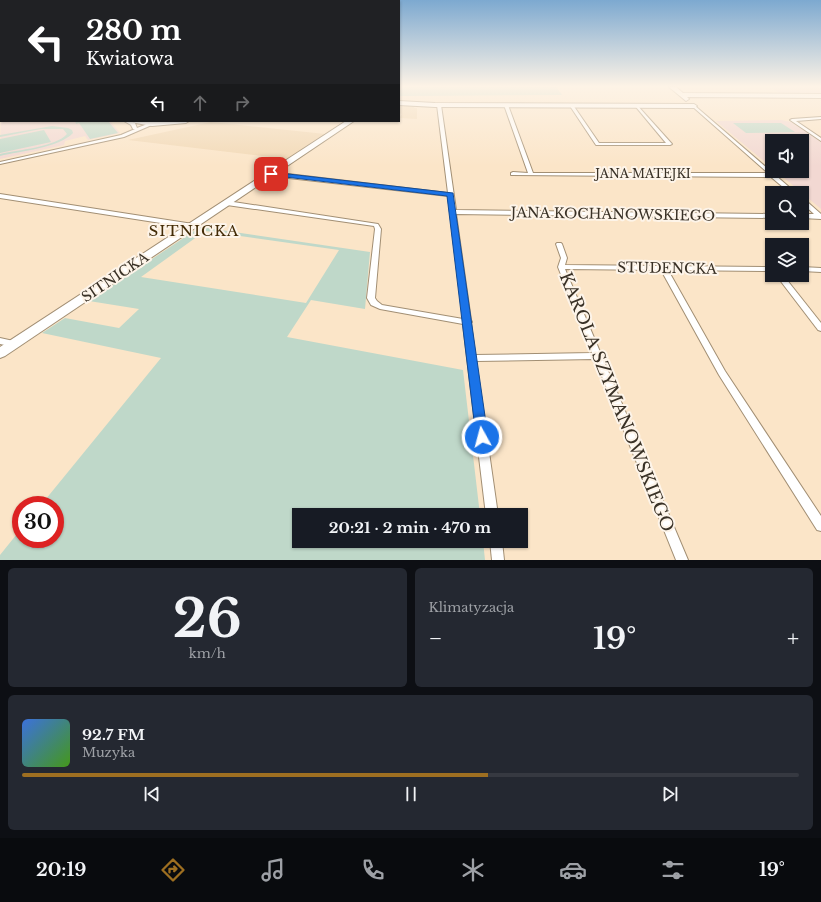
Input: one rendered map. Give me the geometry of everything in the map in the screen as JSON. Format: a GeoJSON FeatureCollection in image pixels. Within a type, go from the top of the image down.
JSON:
{"type":"FeatureCollection","features":[{"type":"Feature","properties":{"kind":"street"},"geometry":{"type":"LineString","coordinates":[[440,113],[491,508]]}},
{"type":"Feature","properties":{"kind":"street"},"geometry":{"type":"LineString","coordinates":[[509,113],[531,174]]}},
{"type":"Feature","properties":{"kind":"street"},"geometry":{"type":"LineString","coordinates":[[577,113],[598,144],[670,144],[643,113]]}},
{"type":"Feature","properties":{"kind":"street"},"geometry":{"type":"LineString","coordinates":[[702,113],[765,168]]}},
{"type":"Feature","properties":{"kind":"street"},"geometry":{"type":"LineString","coordinates":[[821,118],[792,120],[821,140]]}},
{"type":"Feature","properties":{"kind":"street"},"geometry":{"type":"LineString","coordinates":[[129,122],[133,124],[135,128]]}},
{"type":"Feature","properties":{"kind":"street"},"geometry":{"type":"LineString","coordinates":[[132,122],[143,124],[175,122]]}},
{"type":"Feature","properties":{"kind":"street","name":"SITNICKA"},"geometry":{"type":"LineString","coordinates":[[0,353],[349,122]]}},
{"type":"Feature","properties":{"kind":"street"},"geometry":{"type":"LineString","coordinates":[[130,133],[135,128],[143,124]]}},
{"type":"Feature","properties":{"kind":"street"},"geometry":{"type":"LineString","coordinates":[[0,163],[130,133],[152,124]]}},
{"type":"Feature","properties":{"kind":"street"},"geometry":{"type":"LineString","coordinates":[[271,174],[451,195]]}},
{"type":"Feature","properties":{"kind":"street","name":"JANA MATEJKI"},"geometry":{"type":"LineString","coordinates":[[513,174],[765,175]]}},
{"type":"Feature","properties":{"kind":"street"},"geometry":{"type":"LineString","coordinates":[[776,178],[785,186]]}},
{"type":"Feature","properties":{"kind":"street"},"geometry":{"type":"LineString","coordinates":[[0,196],[192,226]]}},
{"type":"Feature","properties":{"kind":"street"},"geometry":{"type":"LineString","coordinates":[[227,203],[376,225],[378,229],[372,298],[374,303],[380,307],[468,322]]}},
{"type":"Feature","properties":{"kind":"street"},"geometry":{"type":"LineString","coordinates":[[809,206],[821,217]]}},
{"type":"Feature","properties":{"kind":"street","name":"JANA KOCHANOWSKIEGO"},"geometry":{"type":"LineString","coordinates":[[454,212],[765,216]]}},
{"type":"Feature","properties":{"kind":"street"},"geometry":{"type":"LineString","coordinates":[[809,216],[821,217]]}},
{"type":"Feature","properties":{"kind":"street","name":"KAROLA SZYMANOWSKIEGO"},"geometry":{"type":"LineString","coordinates":[[559,244],[564,258],[561,267],[682,560]]}},
{"type":"Feature","properties":{"kind":"street","name":"STUDENCKA"},"geometry":{"type":"LineString","coordinates":[[561,267],[765,269]]}},
{"type":"Feature","properties":{"kind":"street"},"geometry":{"type":"LineString","coordinates":[[662,268],[722,373],[821,526]]}},
{"type":"Feature","properties":{"kind":"street"},"geometry":{"type":"LineString","coordinates":[[809,269],[821,270]]}},
{"type":"Feature","properties":{"kind":"street"},"geometry":{"type":"LineString","coordinates":[[785,282],[821,328]]}},
{"type":"Feature","properties":{"kind":"street"},"geometry":{"type":"LineString","coordinates":[[0,340],[15,344]]}},
{"type":"Feature","properties":{"kind":"street"},"geometry":{"type":"LineString","coordinates":[[472,358],[597,356]]}},
{"type":"Feature","properties":{"kind":"street"},"geometry":{"type":"LineString","coordinates":[[497,548],[498,560]]}},
{"type":"Feature","properties":{"kind":"shaded area"},"geometry":{"type":"Polygon","coordinates":[[[400,113],[417,113],[417,119],[400,118],[402,114],[400,113]]]}},
{"type":"Feature","properties":{"kind":"shaded area"},"geometry":{"type":"Polygon","coordinates":[[[781,120],[791,122],[809,134],[765,134],[765,162],[716,121],[781,120]]]}},
{"type":"Feature","properties":{"kind":"shaded area"},"geometry":{"type":"Polygon","coordinates":[[[1,122],[111,122],[120,133],[88,140],[85,136],[65,141],[64,145],[0,159],[1,122]]]}},
{"type":"Feature","properties":{"kind":"shaded area"},"geometry":{"type":"Polygon","coordinates":[[[211,122],[325,134],[287,159],[128,140],[211,122]]]}},
{"type":"Feature","properties":{"kind":"shaded area"},"geometry":{"type":"Polygon","coordinates":[[[809,134],[821,142],[821,209],[809,199],[809,186],[794,186],[784,178],[809,178],[809,134]]]}},
{"type":"Feature","properties":{"kind":"green space"},"geometry":{"type":"Polygon","coordinates":[[[75,122],[109,122],[118,133],[90,139],[79,123],[76,124],[75,122]]]}},
{"type":"Feature","properties":{"kind":"green space"},"geometry":{"type":"Polygon","coordinates":[[[733,123],[781,123],[795,132],[746,133],[733,123]]]}},
{"type":"Feature","properties":{"kind":"green space"},"geometry":{"type":"Polygon","coordinates":[[[52,126],[68,128],[72,130],[73,133],[67,138],[49,146],[0,156],[0,154],[45,145],[62,138],[67,134],[63,129],[41,129],[0,137],[0,135],[52,126]]]}},
{"type":"Feature","properties":{"kind":"green space"},"geometry":{"type":"Polygon","coordinates":[[[44,130],[51,142],[0,153],[0,139],[44,130]]]}},
{"type":"Feature","properties":{"kind":"green space"},"geometry":{"type":"Polygon","coordinates":[[[200,227],[370,252],[365,309],[311,300],[287,337],[463,370],[479,508],[292,508],[292,548],[484,548],[485,560],[0,560],[0,555],[12,540],[12,548],[64,548],[64,496],[48,496],[161,358],[42,333],[65,318],[119,328],[139,309],[89,301],[200,227]],[[205,231],[141,277],[306,303],[339,250],[205,231]]]}},
{"type":"Feature","properties":{"kind":"district","name":"SITNICKA"},"geometry":{"type":"Point","coordinates":[194,231]}},
{"type":"Feature","properties":{"kind":"route"},"geometry":{"type":"LineString","coordinates":[[271,174],[451,195],[482,437]]}}]}
